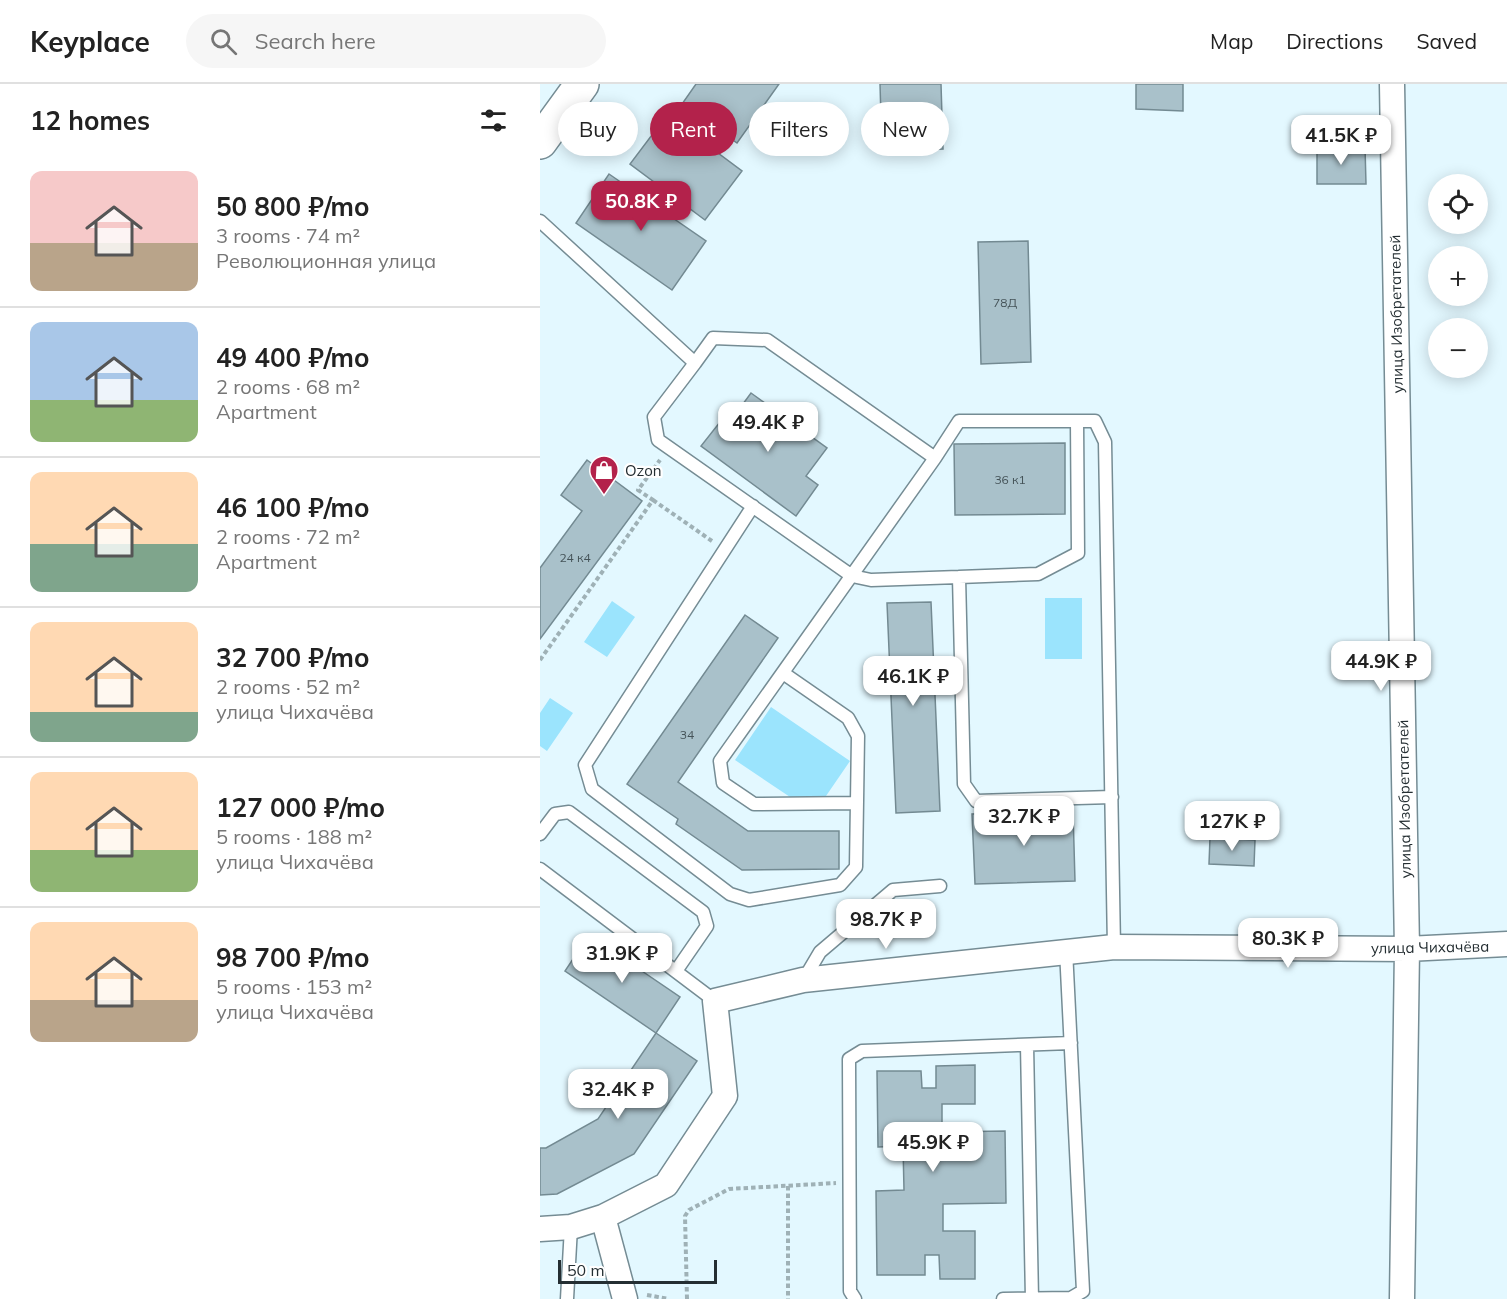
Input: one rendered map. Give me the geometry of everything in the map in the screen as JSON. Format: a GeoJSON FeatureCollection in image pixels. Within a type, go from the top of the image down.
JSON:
{"type":"FeatureCollection","features":[{"type":"Feature","properties":{"kind":"main road"},"geometry":{"type":"LineString","coordinates":[[545,121],[582,84]]}},
{"type":"Feature","properties":{"kind":"street","name":"улица Изобретателей"},"geometry":{"type":"LineString","coordinates":[[1392,84],[1407,949],[1402,1299]]}},
{"type":"Feature","properties":{"kind":"street","name":"улица Чихачёва"},"geometry":{"type":"LineString","coordinates":[[715,1000],[803,980],[1066,950],[1114,947],[1407,949],[1507,945]]}},
{"type":"Feature","properties":{"kind":"street"},"geometry":{"type":"LineString","coordinates":[[540,1229],[571,1227],[603,1217],[666,1185],[725,1096],[715,1000]]}},
{"type":"Feature","properties":{"kind":"street"},"geometry":{"type":"LineString","coordinates":[[603,1217],[625,1299]]}},
{"type":"Feature","properties":{"kind":"lane"},"geometry":{"type":"LineString","coordinates":[[540,221],[695,363]]}},
{"type":"Feature","properties":{"kind":"lane"},"geometry":{"type":"LineString","coordinates":[[935,458],[766,340],[713,338],[654,417],[658,440],[852,576],[871,579],[1038,574],[1078,553],[1077,421]]}},
{"type":"Feature","properties":{"kind":"lane"},"geometry":{"type":"LineString","coordinates":[[857,803],[754,804],[723,783],[720,761],[935,458],[958,422],[1095,421],[1105,442],[1114,947]]}},
{"type":"Feature","properties":{"kind":"lane"},"geometry":{"type":"LineString","coordinates":[[753,506],[585,765],[592,789],[730,894],[749,900],[840,885],[856,867],[858,736],[848,718],[783,673]]}},
{"type":"Feature","properties":{"kind":"lane"},"geometry":{"type":"LineString","coordinates":[[959,577],[964,784],[976,801],[1112,797]]}},
{"type":"Feature","properties":{"kind":"lane"},"geometry":{"type":"LineString","coordinates":[[540,834],[555,814],[568,812],[703,912],[707,926],[676,971]]}},
{"type":"Feature","properties":{"kind":"lane"},"geometry":{"type":"LineString","coordinates":[[540,869],[715,1000]]}},
{"type":"Feature","properties":{"kind":"lane"},"geometry":{"type":"LineString","coordinates":[[803,980],[820,952],[893,890],[940,886]]}},
{"type":"Feature","properties":{"kind":"lane"},"geometry":{"type":"LineString","coordinates":[[1003,1299],[1071,1298],[1083,1291],[1066,950]]}},
{"type":"Feature","properties":{"kind":"lane"},"geometry":{"type":"LineString","coordinates":[[855,1299],[850,1291],[849,1059],[862,1051],[1071,1043]]}},
{"type":"Feature","properties":{"kind":"lane"},"geometry":{"type":"LineString","coordinates":[[1027,1045],[1032,1299]]}},
{"type":"Feature","properties":{"kind":"lane"},"geometry":{"type":"LineString","coordinates":[[567,1299],[571,1227]]}},
{"type":"Feature","properties":{"kind":"path"},"geometry":{"type":"LineString","coordinates":[[669,447],[638,490],[725,550]]}},
{"type":"Feature","properties":{"kind":"path"},"geometry":{"type":"LineString","coordinates":[[540,660],[653,500]]}},
{"type":"Feature","properties":{"kind":"path"},"geometry":{"type":"LineString","coordinates":[[687,1299],[685,1216],[689,1210],[729,1189],[849,1182]]}},
{"type":"Feature","properties":{"kind":"path"},"geometry":{"type":"LineString","coordinates":[[788,1186],[788,1299]]}},
{"type":"Feature","properties":{"kind":"shaded area"},"geometry":{"type":"Polygon","coordinates":[[[1045,598],[1082,598],[1082,659],[1045,659],[1045,598]]]}},
{"type":"Feature","properties":{"kind":"shaded area"},"geometry":{"type":"Polygon","coordinates":[[[612,601],[635,617],[607,657],[584,642],[612,601]]]}},
{"type":"Feature","properties":{"kind":"shaded area"},"geometry":{"type":"Polygon","coordinates":[[[550,698],[573,713],[547,751],[540,746],[540,713],[550,698]]]}},
{"type":"Feature","properties":{"kind":"shaded area"},"geometry":{"type":"Polygon","coordinates":[[[771,707],[850,761],[826,796],[796,801],[735,760],[771,707]]]}},
{"type":"Feature","properties":{"kind":"building"},"geometry":{"type":"Polygon","coordinates":[[[696,84],[779,84],[766,102],[749,102],[749,126],[737,143],[737,102],[683,102],[696,84]]]}},
{"type":"Feature","properties":{"kind":"building"},"geometry":{"type":"Polygon","coordinates":[[[880,84],[941,84],[942,102],[881,102],[880,84]]]}},
{"type":"Feature","properties":{"kind":"building"},"geometry":{"type":"Polygon","coordinates":[[[1136,84],[1183,84],[1183,111],[1136,109],[1136,84]]]}},
{"type":"Feature","properties":{"kind":"building"},"geometry":{"type":"Polygon","coordinates":[[[650,138],[650,156],[722,156],[742,171],[705,220],[630,164],[650,138]]]}},
{"type":"Feature","properties":{"kind":"building"},"geometry":{"type":"Polygon","coordinates":[[[1365,147],[1366,184],[1317,184],[1317,148],[1365,147]]]}},
{"type":"Feature","properties":{"kind":"building"},"geometry":{"type":"Polygon","coordinates":[[[609,174],[706,241],[672,290],[576,223],[609,174]]]}},
{"type":"Feature","properties":{"kind":"building"},"geometry":{"type":"Polygon","coordinates":[[[1028,241],[1031,362],[981,364],[978,242],[1028,241]]]}},
{"type":"Feature","properties":{"kind":"building"},"geometry":{"type":"Polygon","coordinates":[[[751,393],[827,448],[806,476],[818,485],[796,516],[701,446],[720,422],[726,427],[751,393]]]}},
{"type":"Feature","properties":{"kind":"building"},"geometry":{"type":"Polygon","coordinates":[[[1065,443],[1065,514],[955,515],[954,444],[1065,443]]]}},
{"type":"Feature","properties":{"kind":"building"},"geometry":{"type":"Polygon","coordinates":[[[587,460],[642,501],[540,639],[540,568],[582,511],[561,495],[587,460]]]}},
{"type":"Feature","properties":{"kind":"building"},"geometry":{"type":"Polygon","coordinates":[[[931,602],[940,811],[896,813],[887,603],[931,602]]]}},
{"type":"Feature","properties":{"kind":"building"},"geometry":{"type":"Polygon","coordinates":[[[745,615],[778,638],[678,782],[748,831],[839,831],[839,869],[742,870],[676,824],[678,819],[627,784],[745,615]]]}},
{"type":"Feature","properties":{"kind":"building"},"geometry":{"type":"Polygon","coordinates":[[[1073,811],[1075,881],[975,884],[972,814],[1073,811]]]}},
{"type":"Feature","properties":{"kind":"building"},"geometry":{"type":"Polygon","coordinates":[[[1210,838],[1255,840],[1254,866],[1209,864],[1210,838]]]}},
{"type":"Feature","properties":{"kind":"building"},"geometry":{"type":"Polygon","coordinates":[[[589,935],[680,997],[656,1033],[565,971],[589,935]]]}},
{"type":"Feature","properties":{"kind":"building"},"geometry":{"type":"Polygon","coordinates":[[[656,1033],[697,1061],[634,1154],[557,1194],[540,1195],[540,1148],[546,1148],[598,1119],[656,1033]]]}},
{"type":"Feature","properties":{"kind":"building"},"geometry":{"type":"Polygon","coordinates":[[[975,1065],[975,1104],[942,1104],[942,1132],[1005,1131],[1006,1203],[943,1204],[943,1231],[975,1231],[975,1279],[940,1279],[939,1255],[925,1255],[925,1275],[877,1275],[876,1191],[904,1190],[903,1146],[878,1147],[877,1071],[921,1071],[922,1088],[936,1088],[936,1066],[975,1065]]]}},
{"type":"Feature","properties":{"kind":"place","name":"Ozon"},"geometry":{"type":"Point","coordinates":[604,496]}}]}
